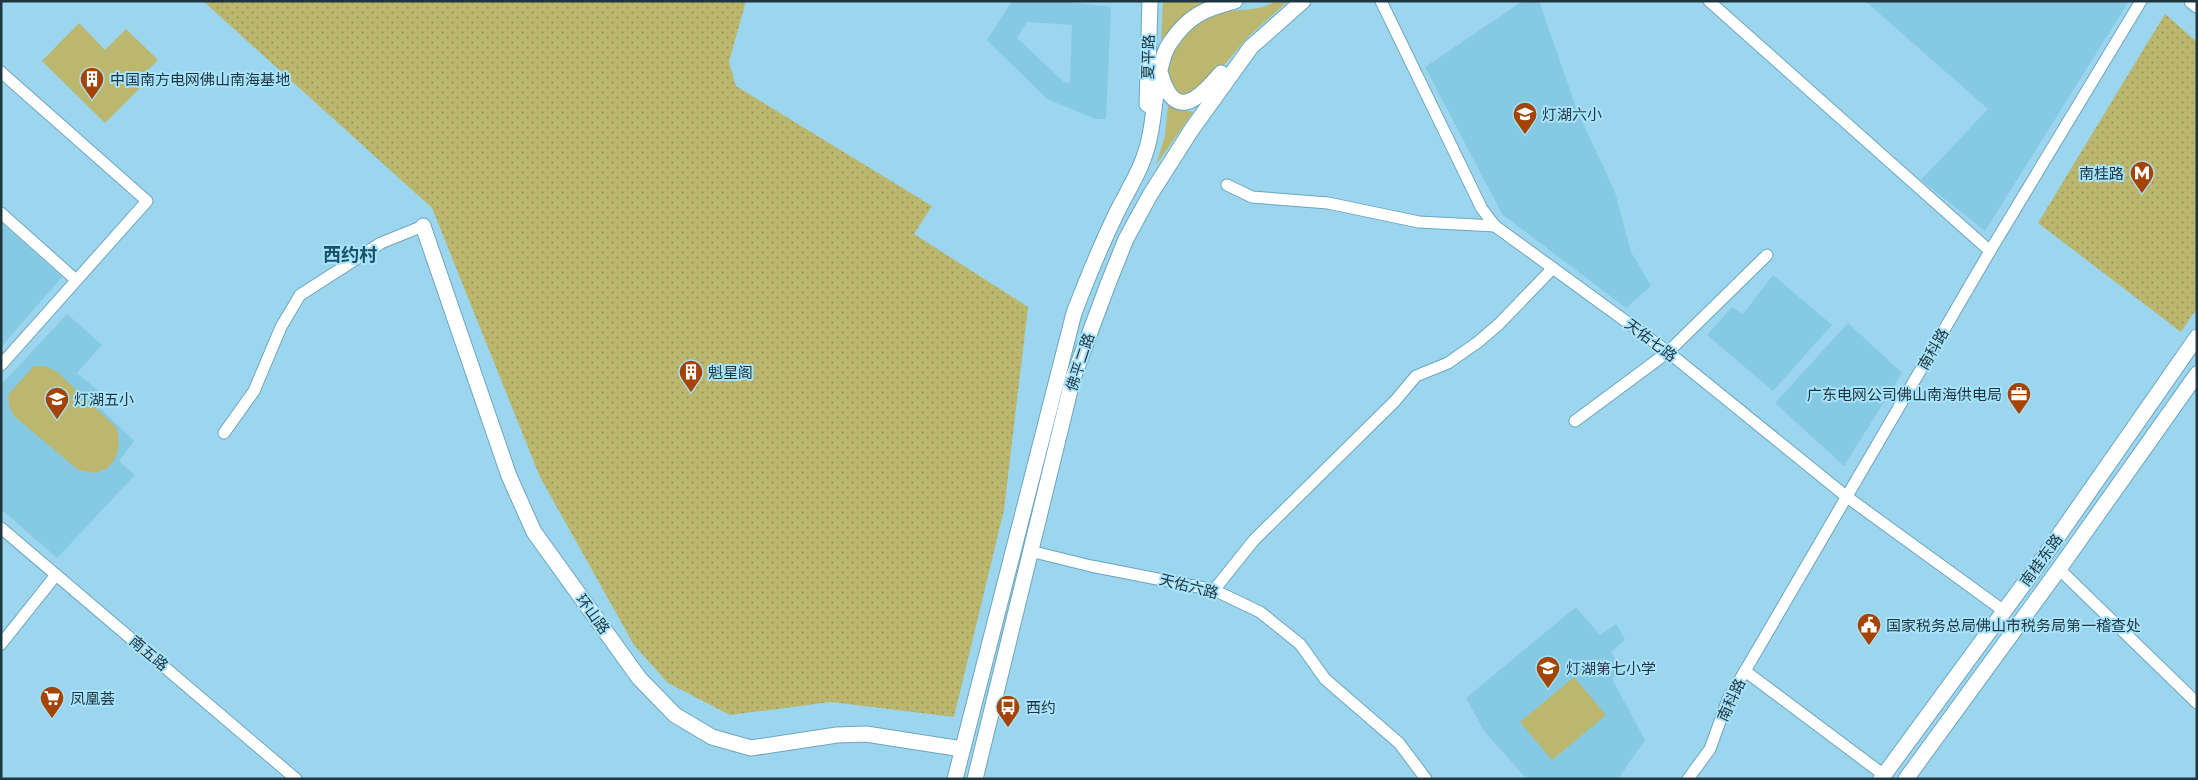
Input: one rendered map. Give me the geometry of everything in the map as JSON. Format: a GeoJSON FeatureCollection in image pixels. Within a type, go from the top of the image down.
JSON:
{"type":"FeatureCollection","features":[{"type":"Feature","properties":{"kind":"main road","name":"夏平路"},"geometry":{"type":"LineString","coordinates":[[1150,1],[1147,104],[1154,111]]}},
{"type":"Feature","properties":{"kind":"main road","name":"佛平二路"},"geometry":{"type":"LineString","coordinates":[[955,779],[1074,313],[1088,275],[1117,212],[1142,167],[1168,45],[1185,23],[1209,7],[1235,1]]}},
{"type":"Feature","properties":{"kind":"main road","name":"佛平二路"},"geometry":{"type":"LineString","coordinates":[[975,779],[1073,378],[1126,240],[1150,196],[1192,129],[1251,47],[1303,1]]}},
{"type":"Feature","properties":{"kind":"main road"},"geometry":{"type":"LineString","coordinates":[[2192,1],[2197,5]]}},
{"type":"Feature","properties":{"kind":"main road"},"geometry":{"type":"LineString","coordinates":[[1161,74],[1166,90],[1177,101],[1185,103],[1203,94],[1238,54],[1251,47]]}},
{"type":"Feature","properties":{"kind":"main road","name":"环山路"},"geometry":{"type":"LineString","coordinates":[[422,226],[509,476],[534,532],[639,678],[675,715],[712,736],[751,748],[837,735],[866,734],[962,749]]}},
{"type":"Feature","properties":{"kind":"main road","name":"南桂东路"},"geometry":{"type":"LineString","coordinates":[[1883,777],[2004,611],[2197,338]]}},
{"type":"Feature","properties":{"kind":"main road","name":"南桂东路"},"geometry":{"type":"LineString","coordinates":[[1906,779],[2059,569],[2197,374]]}},
{"type":"Feature","properties":{"kind":"street","name":"天佑七路"},"geometry":{"type":"LineString","coordinates":[[1381,1],[1482,209],[1495,226],[1668,352],[1846,496],[2004,611]]}},
{"type":"Feature","properties":{"kind":"street"},"geometry":{"type":"LineString","coordinates":[[1709,1],[1990,251]]}},
{"type":"Feature","properties":{"kind":"street","name":"南科路"},"geometry":{"type":"LineString","coordinates":[[1688,779],[1710,750],[1728,699],[1744,671],[1990,251],[2141,1]]}},
{"type":"Feature","properties":{"kind":"street"},"geometry":{"type":"LineString","coordinates":[[1,72],[147,201],[1,365]]}},
{"type":"Feature","properties":{"kind":"street"},"geometry":{"type":"LineString","coordinates":[[1226,185],[1252,197],[1328,203],[1419,222],[1495,226]]}},
{"type":"Feature","properties":{"kind":"street"},"geometry":{"type":"LineString","coordinates":[[1,213],[76,280]]}},
{"type":"Feature","properties":{"kind":"street"},"geometry":{"type":"LineString","coordinates":[[224,433],[254,391],[280,327],[300,295],[381,243],[422,226]]}},
{"type":"Feature","properties":{"kind":"street"},"geometry":{"type":"LineString","coordinates":[[1575,421],[1668,352],[1767,255]]}},
{"type":"Feature","properties":{"kind":"street"},"geometry":{"type":"LineString","coordinates":[[1214,590],[1254,540],[1395,401],[1416,376],[1448,363],[1478,342],[1499,324],[1552,268]]}},
{"type":"Feature","properties":{"kind":"street","name":"南五路"},"geometry":{"type":"LineString","coordinates":[[1,528],[296,779]]}},
{"type":"Feature","properties":{"kind":"street","name":"天佑六路"},"geometry":{"type":"LineString","coordinates":[[1030,551],[1091,566],[1214,590],[1260,612],[1300,644],[1325,679],[1399,742],[1426,779]]}},
{"type":"Feature","properties":{"kind":"street"},"geometry":{"type":"LineString","coordinates":[[2059,569],[2197,703]]}},
{"type":"Feature","properties":{"kind":"street"},"geometry":{"type":"LineString","coordinates":[[1,644],[56,575]]}},
{"type":"Feature","properties":{"kind":"street"},"geometry":{"type":"LineString","coordinates":[[1744,671],[1883,777]]}},
{"type":"Feature","properties":{"kind":"shaded area"},"geometry":{"type":"Polygon","coordinates":[[[203,1],[746,1],[729,62],[736,86],[932,206],[914,234],[1028,307],[1004,510],[954,717],[831,702],[730,715],[668,683],[634,645],[540,477],[432,208],[203,1]]]}},
{"type":"Feature","properties":{"kind":"shaded area"},"geometry":{"type":"Polygon","coordinates":[[[1012,1],[1061,1],[1111,7],[1106,119],[1096,119],[1047,99],[987,40],[1012,1]],[[1027,22],[1017,38],[1064,82],[1070,83],[1072,25],[1027,22]]]}},
{"type":"Feature","properties":{"kind":"shaded area"},"geometry":{"type":"Polygon","coordinates":[[[1163,1],[1207,1],[1185,14],[1161,40],[1163,1]]]}},
{"type":"Feature","properties":{"kind":"shaded area"},"geometry":{"type":"Polygon","coordinates":[[[1276,1],[1288,1],[1249,36],[1199,94],[1179,96],[1166,77],[1171,52],[1175,44],[1185,33],[1209,16],[1257,8],[1276,1]]]}},
{"type":"Feature","properties":{"kind":"shaded area","name":"灯湖六小"},"geometry":{"type":"Polygon","coordinates":[[[1523,1],[1539,1],[1578,113],[1615,192],[1631,252],[1651,286],[1626,308],[1502,214],[1425,67],[1523,1]]]}},
{"type":"Feature","properties":{"kind":"shaded area"},"geometry":{"type":"Polygon","coordinates":[[[1865,1],[2129,1],[1985,231],[1921,180],[1988,109],[1865,1]]]}},
{"type":"Feature","properties":{"kind":"shaded area"},"geometry":{"type":"Polygon","coordinates":[[[2165,14],[2197,42],[2197,308],[2181,332],[2038,223],[2165,14]]]}},
{"type":"Feature","properties":{"kind":"shaded area"},"geometry":{"type":"Polygon","coordinates":[[[79,23],[105,50],[126,29],[158,60],[137,81],[142,86],[105,123],[42,61],[79,23]]]}},
{"type":"Feature","properties":{"kind":"shaded area"},"geometry":{"type":"Polygon","coordinates":[[[1168,106],[1193,112],[1156,165],[1165,136],[1168,106]]]}},
{"type":"Feature","properties":{"kind":"shaded area"},"geometry":{"type":"Polygon","coordinates":[[[1,222],[62,277],[1,347],[1,222]]]}},
{"type":"Feature","properties":{"kind":"shaded area"},"geometry":{"type":"Polygon","coordinates":[[[1773,275],[1832,325],[1773,391],[1707,335],[1732,307],[1743,314],[1773,275]]]}},
{"type":"Feature","properties":{"kind":"shaded area","name":"灯湖五小"},"geometry":{"type":"Polygon","coordinates":[[[67,314],[102,345],[77,373],[100,392],[92,400],[134,441],[119,461],[135,475],[57,558],[1,509],[1,385],[67,314]]]}},
{"type":"Feature","properties":{"kind":"shaded area"},"geometry":{"type":"Polygon","coordinates":[[[1848,323],[1902,373],[1844,466],[1775,403],[1848,323]]]}},
{"type":"Feature","properties":{"kind":"shaded area"},"geometry":{"type":"Polygon","coordinates":[[[34,366],[44,366],[56,371],[116,427],[118,448],[112,464],[97,472],[77,469],[14,416],[9,406],[8,395],[34,366]]]}},
{"type":"Feature","properties":{"kind":"shaded area","name":"灯湖第七小学"},"geometry":{"type":"Polygon","coordinates":[[[1576,607],[1600,635],[1616,624],[1625,639],[1611,652],[1619,665],[1615,668],[1616,674],[1612,679],[1645,740],[1618,779],[1527,779],[1484,731],[1466,698],[1576,607]]]}},
{"type":"Feature","properties":{"kind":"shaded area"},"geometry":{"type":"Polygon","coordinates":[[[1574,677],[1606,715],[1552,760],[1520,722],[1574,677]]]}},
{"type":"Feature","properties":{"kind":"place","name":"中国南方电网佛山南海基地"},"geometry":{"type":"Point","coordinates":[92,100]}},
{"type":"Feature","properties":{"kind":"place","name":"灯湖六小"},"geometry":{"type":"Point","coordinates":[1525,135]}},
{"type":"Feature","properties":{"kind":"place","name":"南桂路"},"geometry":{"type":"Point","coordinates":[2142,194]}},
{"type":"Feature","properties":{"kind":"place","name":"魁星阁"},"geometry":{"type":"Point","coordinates":[691,393]}},
{"type":"Feature","properties":{"kind":"place","name":"广东电网公司佛山南海供电局"},"geometry":{"type":"Point","coordinates":[2019,415]}},
{"type":"Feature","properties":{"kind":"place","name":"灯湖五小"},"geometry":{"type":"Point","coordinates":[57,420]}},
{"type":"Feature","properties":{"kind":"place","name":"国家税务总局佛山市税务局第一稽查处"},"geometry":{"type":"Point","coordinates":[1869,646]}},
{"type":"Feature","properties":{"kind":"place","name":"灯湖第七小学"},"geometry":{"type":"Point","coordinates":[1548,689]}},
{"type":"Feature","properties":{"kind":"place","name":"凤凰荟"},"geometry":{"type":"Point","coordinates":[52,719]}},
{"type":"Feature","properties":{"kind":"place","name":"西约"},"geometry":{"type":"Point","coordinates":[1008,728]}},
{"type":"Feature","properties":{"kind":"district","name":"西约村"},"geometry":{"type":"Point","coordinates":[350,254]}}]}
